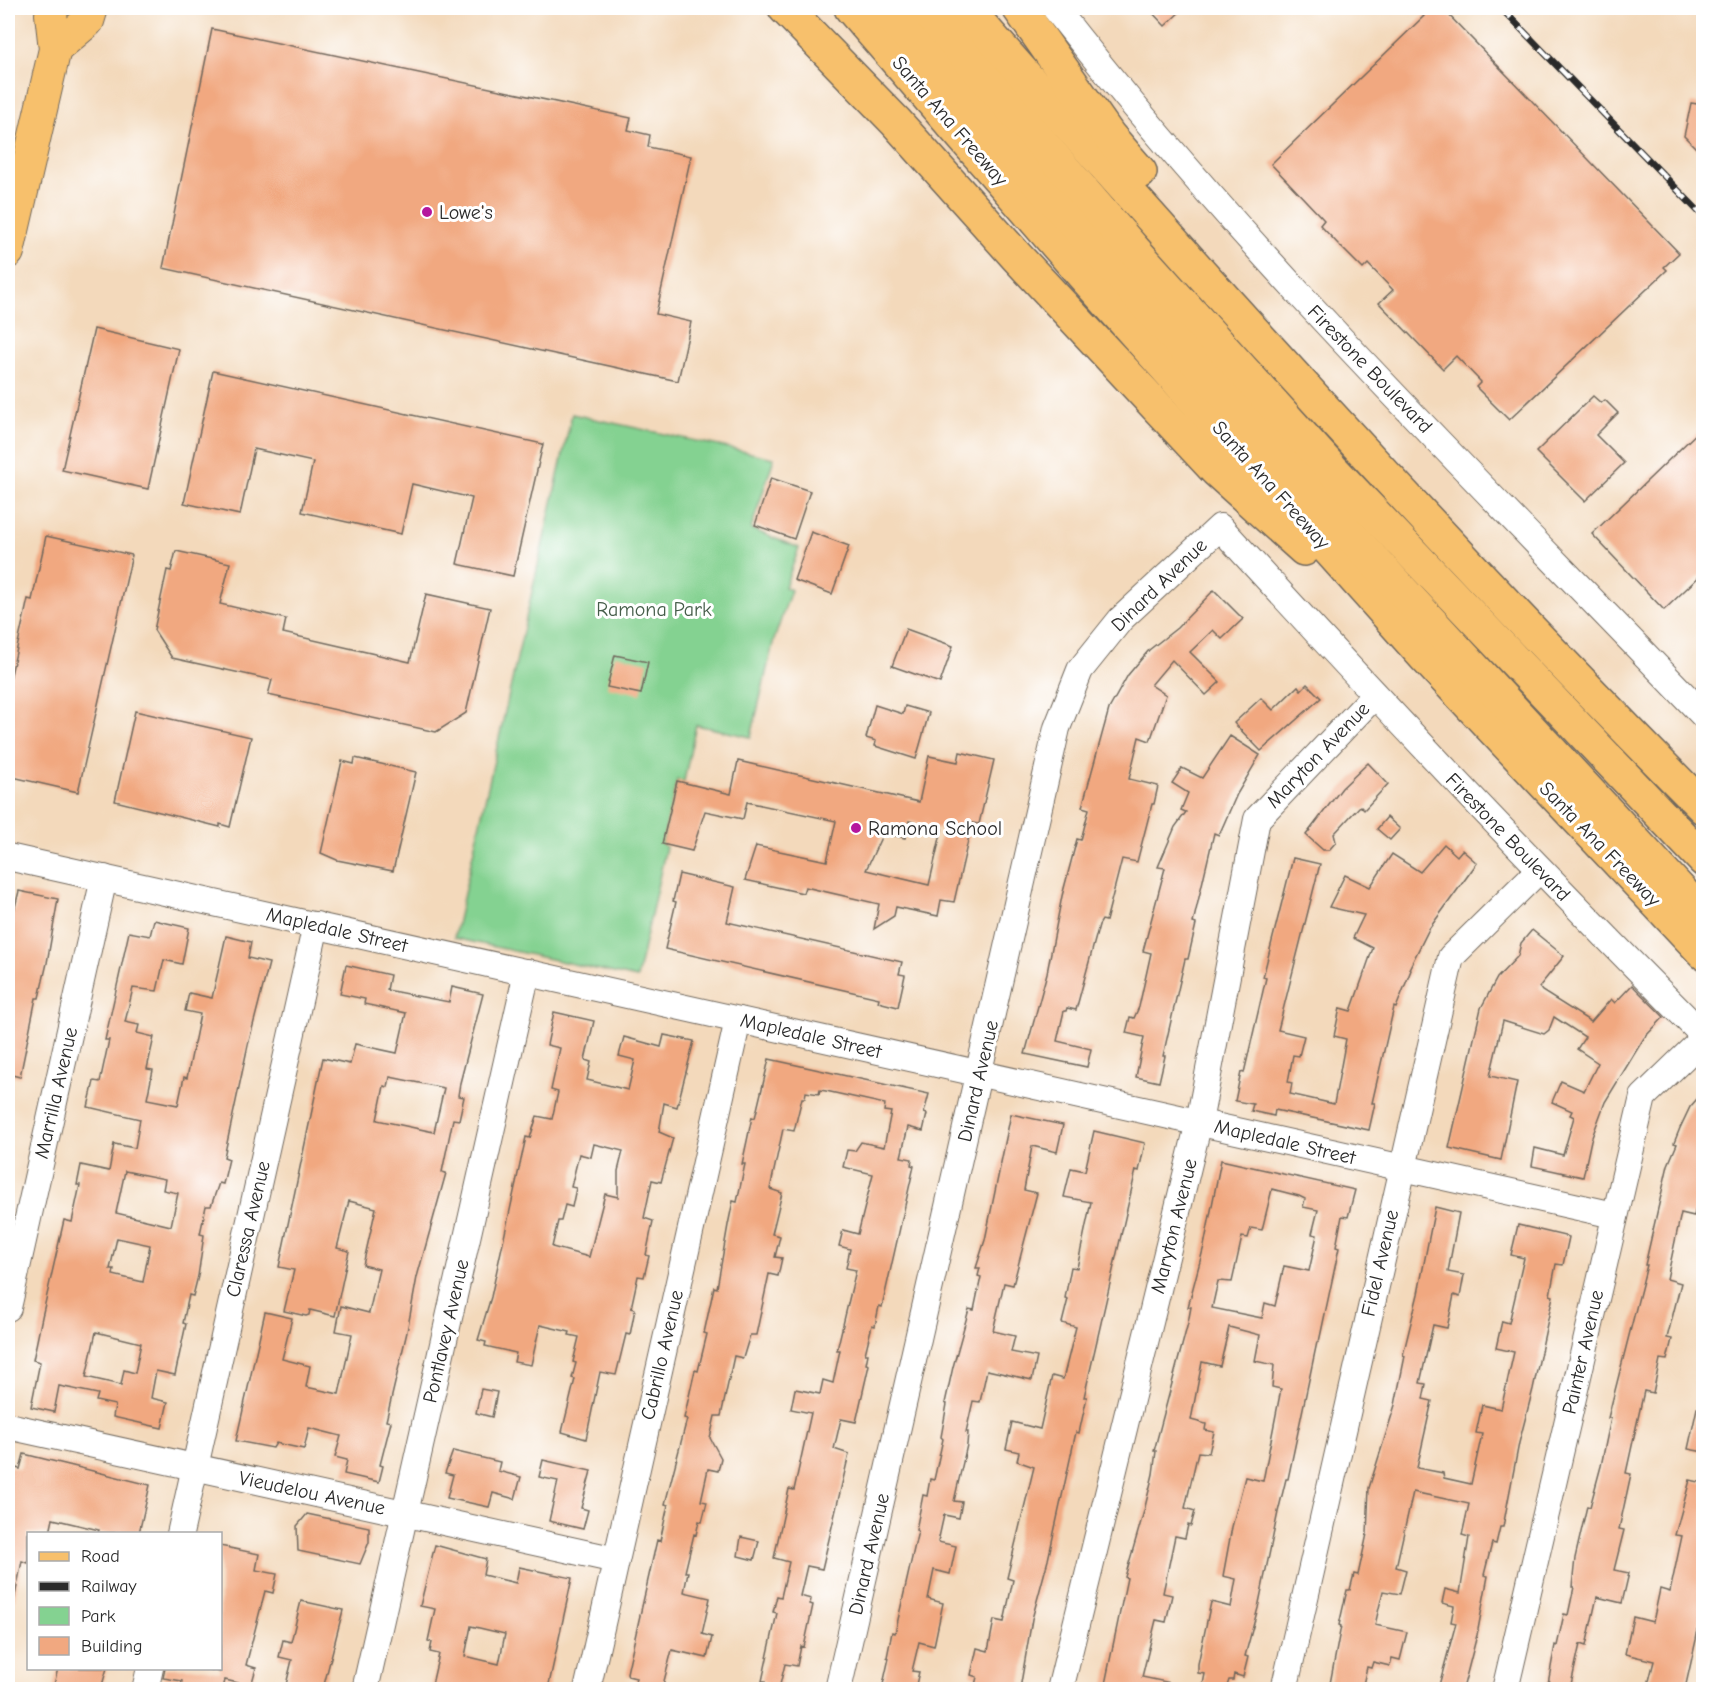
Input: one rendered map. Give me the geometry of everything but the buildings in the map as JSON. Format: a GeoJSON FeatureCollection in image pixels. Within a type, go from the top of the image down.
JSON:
{"type":"FeatureCollection","features":[{"type":"Feature","properties":{"kind":"highway"},"geometry":{"type":"LineString","coordinates":[[784,8],[896,122],[1017,257],[1216,470],[1426,658]]}},
{"type":"Feature","properties":{"kind":"highway","name":"Santa Ana Freeway"},"geometry":{"type":"LineString","coordinates":[[851,8],[1091,284],[1426,658],[1704,953]]}},
{"type":"Feature","properties":{"kind":"highway"},"geometry":{"type":"LineString","coordinates":[[884,8],[1348,533],[1704,916]]}},
{"type":"Feature","properties":{"kind":"highway"},"geometry":{"type":"LineString","coordinates":[[925,8],[1136,251],[1332,469],[1704,860]]}},
{"type":"Feature","properties":{"kind":"highway"},"geometry":{"type":"LineString","coordinates":[[966,8],[1353,442],[1583,686],[1704,808]]}},
{"type":"Feature","properties":{"kind":"highway"},"geometry":{"type":"LineString","coordinates":[[1019,8],[1109,136],[1240,288],[1353,442]]}},
{"type":"Feature","properties":{"kind":"main road"},"geometry":{"type":"LineString","coordinates":[[8,252],[55,50],[53,8]]}},
{"type":"Feature","properties":{"kind":"main road"},"geometry":{"type":"LineString","coordinates":[[55,50],[88,21],[92,8]]}},
{"type":"Feature","properties":{"kind":"street","name":"Firestone Boulevard"},"geometry":{"type":"LineString","coordinates":[[1055,8],[1105,72],[1226,216],[1346,345],[1704,716]]}},
{"type":"Feature","properties":{"kind":"street","name":"Firestone Boulevard"},"geometry":{"type":"LineString","coordinates":[[1220,526],[1374,696],[1539,870],[1704,1037]]}},
{"type":"Feature","properties":{"kind":"street","name":"Dinard Avenue"},"geometry":{"type":"LineString","coordinates":[[838,1689],[1057,728],[1080,670],[1120,619],[1220,526]]}},
{"type":"Feature","properties":{"kind":"street","name":"Maryton Avenue"},"geometry":{"type":"LineString","coordinates":[[1060,1689],[1199,1122],[1257,819],[1374,696]]}},
{"type":"Feature","properties":{"kind":"street","name":"Mapledale Street"},"geometry":{"type":"LineString","coordinates":[[8,856],[1614,1215]]}},
{"type":"Feature","properties":{"kind":"street","name":"Fidel Avenue"},"geometry":{"type":"LineString","coordinates":[[1284,1689],[1401,1167],[1451,957],[1539,870]]}},
{"type":"Feature","properties":{"kind":"street","name":"Marrilla Avenue"},"geometry":{"type":"LineString","coordinates":[[8,1308],[104,878]]}},
{"type":"Feature","properties":{"kind":"street","name":"Claressa Avenue"},"geometry":{"type":"LineString","coordinates":[[180,1532],[316,925]]}},
{"type":"Feature","properties":{"kind":"street","name":"Pontlavey Avenue"},"geometry":{"type":"LineString","coordinates":[[365,1689],[526,972]]}},
{"type":"Feature","properties":{"kind":"street","name":"Cabrillo Avenue"},"geometry":{"type":"LineString","coordinates":[[587,1689],[738,1020]]}},
{"type":"Feature","properties":{"kind":"street","name":"Painter Avenue"},"geometry":{"type":"LineString","coordinates":[[1505,1689],[1643,1097],[1704,1037]]}},
{"type":"Feature","properties":{"kind":"street","name":"Vieudelou Avenue"},"geometry":{"type":"LineString","coordinates":[[8,1426],[616,1560]]}},
{"type":"Feature","properties":{"kind":"street"},"geometry":{"type":"LineString","coordinates":[[145,1689],[150,1670]]}},
{"type":"Feature","properties":{"kind":"green space","name":"Ramona Park"},"geometry":{"type":"Polygon","coordinates":[[[572,414],[774,458],[751,529],[799,548],[785,587],[791,590],[773,643],[751,737],[696,725],[684,781],[677,780],[662,844],[666,847],[637,978],[454,938],[572,414]]]}},
{"type":"Feature","properties":{"kind":"railway"},"geometry":{"type":"LineString","coordinates":[[1501,8],[1704,217]]}},
{"type":"Feature","properties":{"kind":"place","name":"Lowe's"},"geometry":{"type":"Point","coordinates":[427,212]}},
{"type":"Feature","properties":{"kind":"place","name":"Ramona School"},"geometry":{"type":"Point","coordinates":[856,828]}}]}
